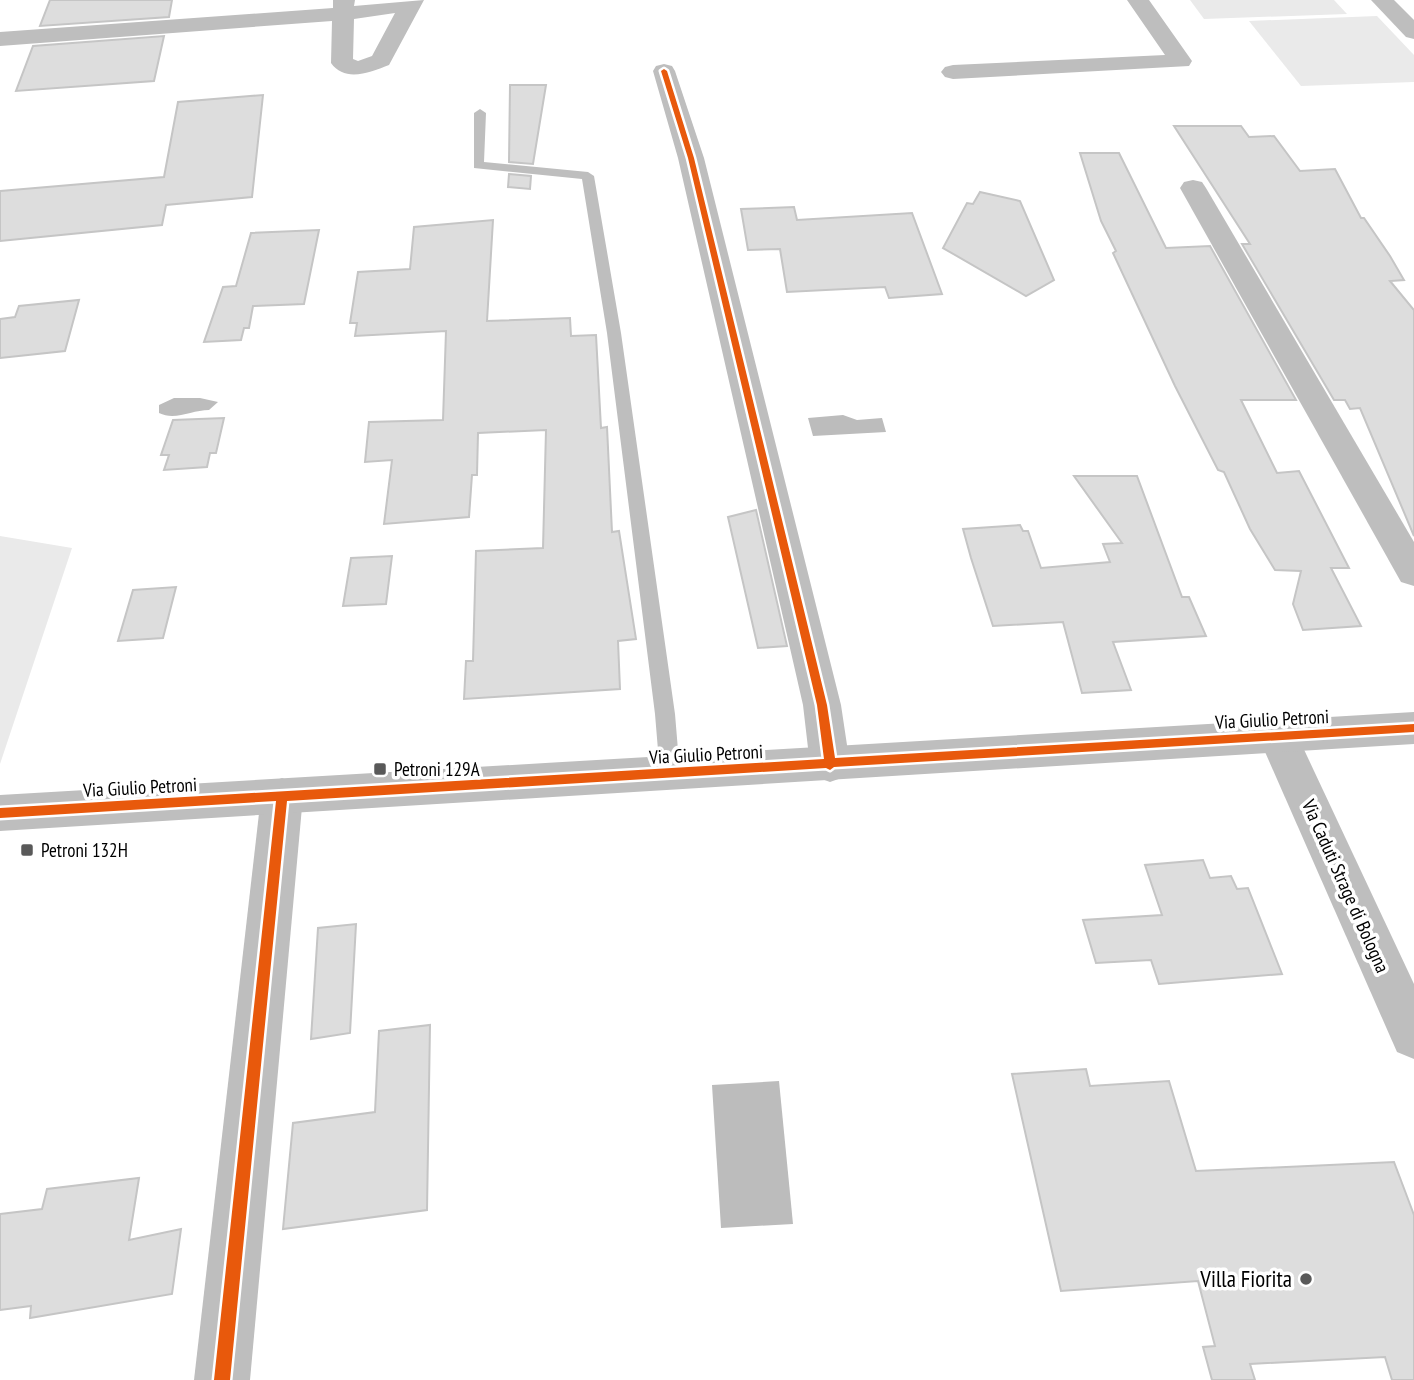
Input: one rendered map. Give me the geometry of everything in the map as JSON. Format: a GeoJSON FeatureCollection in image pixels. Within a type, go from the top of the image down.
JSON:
{"type":"FeatureCollection","features":[{"type":"Feature","properties":{"kind":"street"},"geometry":{"type":"LineString","coordinates":[[953,72],[1181,61],[1138,0]]}},
{"type":"Feature","properties":{"kind":"street"},"geometry":{"type":"LineString","coordinates":[[1382,0],[1414,32]]}},
{"type":"Feature","properties":{"kind":"street"},"geometry":{"type":"LineString","coordinates":[[343,7],[342,63],[359,69],[381,60],[412,3]]}},
{"type":"Feature","properties":{"kind":"street"},"geometry":{"type":"LineString","coordinates":[[0,39],[412,3]]}},
{"type":"Feature","properties":{"kind":"street"},"geometry":{"type":"LineString","coordinates":[[664,71],[691,158],[816,679],[830,765]]}},
{"type":"Feature","properties":{"kind":"street"},"geometry":{"type":"LineString","coordinates":[[1193,188],[1414,573]]}},
{"type":"Feature","properties":{"kind":"street","name":"Via Giulio Petroni"},"geometry":{"type":"LineString","coordinates":[[7,811],[830,765],[1414,728]]}},
{"type":"Feature","properties":{"kind":"street","name":"Via Caduti Strage di Bologna"},"geometry":{"type":"LineString","coordinates":[[1278,736],[1414,1037]]}},
{"type":"Feature","properties":{"kind":"street"},"geometry":{"type":"LineString","coordinates":[[222,1380],[282,796]]}},
{"type":"Feature","properties":{"kind":"lane"},"geometry":{"type":"LineString","coordinates":[[480,113],[478,165],[588,176],[616,347],[665,714],[670,774]]}},
{"type":"Feature","properties":{"kind":"shaded area"},"geometry":{"type":"Polygon","coordinates":[[[1190,0],[1334,0],[1347,14],[1204,19],[1190,0]]]}},
{"type":"Feature","properties":{"kind":"shaded area"},"geometry":{"type":"Polygon","coordinates":[[[1377,16],[1414,55],[1414,82],[1301,86],[1249,21],[1377,16]]]}},
{"type":"Feature","properties":{"kind":"shaded area"},"geometry":{"type":"Polygon","coordinates":[[[174,398],[200,398],[218,402],[209,410],[177,416],[159,413],[159,405],[174,398]]]}},
{"type":"Feature","properties":{"kind":"shaded area"},"geometry":{"type":"Polygon","coordinates":[[[843,415],[857,420],[882,418],[886,432],[813,436],[808,418],[843,415]]]}},
{"type":"Feature","properties":{"kind":"shaded area"},"geometry":{"type":"Polygon","coordinates":[[[0,536],[72,548],[0,764],[0,536]]]}},
{"type":"Feature","properties":{"kind":"shaded area"},"geometry":{"type":"Polygon","coordinates":[[[779,1081],[793,1224],[721,1228],[712,1085],[779,1081]]]}},
{"type":"Feature","properties":{"kind":"building"},"geometry":{"type":"Polygon","coordinates":[[[50,0],[172,0],[169,17],[40,26],[50,0]]]}},
{"type":"Feature","properties":{"kind":"building"},"geometry":{"type":"Polygon","coordinates":[[[164,36],[154,81],[16,91],[33,46],[164,36]]]}},
{"type":"Feature","properties":{"kind":"building"},"geometry":{"type":"Polygon","coordinates":[[[510,85],[546,85],[533,164],[509,162],[510,85]]]}},
{"type":"Feature","properties":{"kind":"building"},"geometry":{"type":"Polygon","coordinates":[[[263,95],[252,197],[166,205],[162,225],[0,241],[0,191],[164,177],[178,102],[263,95]]]}},
{"type":"Feature","properties":{"kind":"building"},"geometry":{"type":"Polygon","coordinates":[[[1174,126],[1241,126],[1249,137],[1274,136],[1300,171],[1335,169],[1361,218],[1364,218],[1390,256],[1404,280],[1390,281],[1414,310],[1414,536],[1360,408],[1350,409],[1345,400],[1334,400],[1242,244],[1250,244],[1174,126]]]}},
{"type":"Feature","properties":{"kind":"building"},"geometry":{"type":"Polygon","coordinates":[[[1080,153],[1119,153],[1166,248],[1210,246],[1296,400],[1241,400],[1277,473],[1299,471],[1349,568],[1331,568],[1361,626],[1303,630],[1293,604],[1301,571],[1275,570],[1250,529],[1224,472],[1218,470],[1175,386],[1113,253],[1116,251],[1101,221],[1080,153]]]}},
{"type":"Feature","properties":{"kind":"building"},"geometry":{"type":"Polygon","coordinates":[[[509,174],[531,176],[530,189],[508,187],[509,174]]]}},
{"type":"Feature","properties":{"kind":"building"},"geometry":{"type":"Polygon","coordinates":[[[980,192],[1020,201],[1054,280],[1026,296],[943,248],[967,203],[973,204],[980,192]]]}},
{"type":"Feature","properties":{"kind":"building"},"geometry":{"type":"Polygon","coordinates":[[[794,207],[797,220],[912,213],[942,294],[889,298],[885,287],[787,292],[780,249],[748,250],[741,209],[794,207]]]}},
{"type":"Feature","properties":{"kind":"building"},"geometry":{"type":"Polygon","coordinates":[[[493,220],[487,321],[570,318],[571,336],[596,335],[601,428],[607,427],[612,532],[619,531],[636,639],[618,641],[620,689],[464,699],[466,661],[473,661],[476,551],[543,548],[546,430],[478,433],[477,475],[472,475],[469,517],[384,524],[392,460],[365,462],[369,422],[443,420],[446,331],[355,336],[357,323],[350,323],[358,272],[410,269],[414,227],[493,220]]]}},
{"type":"Feature","properties":{"kind":"building"},"geometry":{"type":"Polygon","coordinates":[[[319,230],[304,304],[253,306],[249,328],[244,328],[241,340],[204,342],[223,287],[236,286],[251,233],[319,230]]]}},
{"type":"Feature","properties":{"kind":"building"},"geometry":{"type":"Polygon","coordinates":[[[79,300],[65,351],[0,358],[0,319],[15,317],[19,306],[79,300]]]}},
{"type":"Feature","properties":{"kind":"building"},"geometry":{"type":"Polygon","coordinates":[[[224,418],[216,453],[210,453],[207,467],[164,470],[169,455],[161,455],[173,420],[224,418]]]}},
{"type":"Feature","properties":{"kind":"building"},"geometry":{"type":"Polygon","coordinates":[[[1074,476],[1137,476],[1182,597],[1189,597],[1206,636],[1113,642],[1131,690],[1082,693],[1063,622],[993,626],[963,529],[1020,525],[1023,531],[1028,531],[1041,568],[1110,562],[1103,544],[1122,543],[1074,476]]]}},
{"type":"Feature","properties":{"kind":"building"},"geometry":{"type":"Polygon","coordinates":[[[756,510],[787,646],[758,648],[728,517],[756,510]]]}},
{"type":"Feature","properties":{"kind":"building"},"geometry":{"type":"Polygon","coordinates":[[[392,556],[386,604],[343,606],[351,558],[392,556]]]}},
{"type":"Feature","properties":{"kind":"building"},"geometry":{"type":"Polygon","coordinates":[[[176,587],[163,638],[118,641],[133,590],[176,587]]]}},
{"type":"Feature","properties":{"kind":"building"},"geometry":{"type":"Polygon","coordinates":[[[1203,860],[1210,878],[1231,876],[1237,889],[1248,888],[1282,974],[1159,984],[1151,960],[1096,963],[1083,920],[1162,915],[1145,865],[1203,860]]]}},
{"type":"Feature","properties":{"kind":"building"},"geometry":{"type":"Polygon","coordinates":[[[356,924],[350,1033],[311,1039],[318,928],[356,924]]]}},
{"type":"Feature","properties":{"kind":"building"},"geometry":{"type":"Polygon","coordinates":[[[430,1025],[427,1210],[283,1229],[293,1123],[375,1112],[379,1031],[430,1025]]]}},
{"type":"Feature","properties":{"kind":"building"},"geometry":{"type":"Polygon","coordinates":[[[1086,1069],[1090,1086],[1169,1081],[1196,1171],[1394,1162],[1414,1215],[1414,1380],[1392,1380],[1385,1357],[1250,1364],[1255,1380],[1212,1380],[1203,1347],[1215,1346],[1198,1281],[1061,1291],[1012,1074],[1086,1069]]]}},
{"type":"Feature","properties":{"kind":"building"},"geometry":{"type":"Polygon","coordinates":[[[139,1178],[129,1240],[181,1229],[172,1294],[30,1318],[31,1306],[0,1310],[0,1214],[42,1209],[47,1189],[139,1178]]]}},
{"type":"Feature","properties":{"kind":"cycle path"},"geometry":{"type":"LineString","coordinates":[[664,71],[691,158],[822,705],[830,765]]}},
{"type":"Feature","properties":{"kind":"cycle path"},"geometry":{"type":"LineString","coordinates":[[0,813],[1414,728]]}},
{"type":"Feature","properties":{"kind":"cycle path"},"geometry":{"type":"LineString","coordinates":[[222,1380],[282,796]]}},
{"type":"Feature","properties":{"kind":"place","name":"Petroni 129A"},"geometry":{"type":"Point","coordinates":[380,769]}},
{"type":"Feature","properties":{"kind":"place","name":"Petroni 132H"},"geometry":{"type":"Point","coordinates":[27,850]}},
{"type":"Feature","properties":{"kind":"place","name":"Villa Fiorita"},"geometry":{"type":"Point","coordinates":[1306,1279]}}]}
